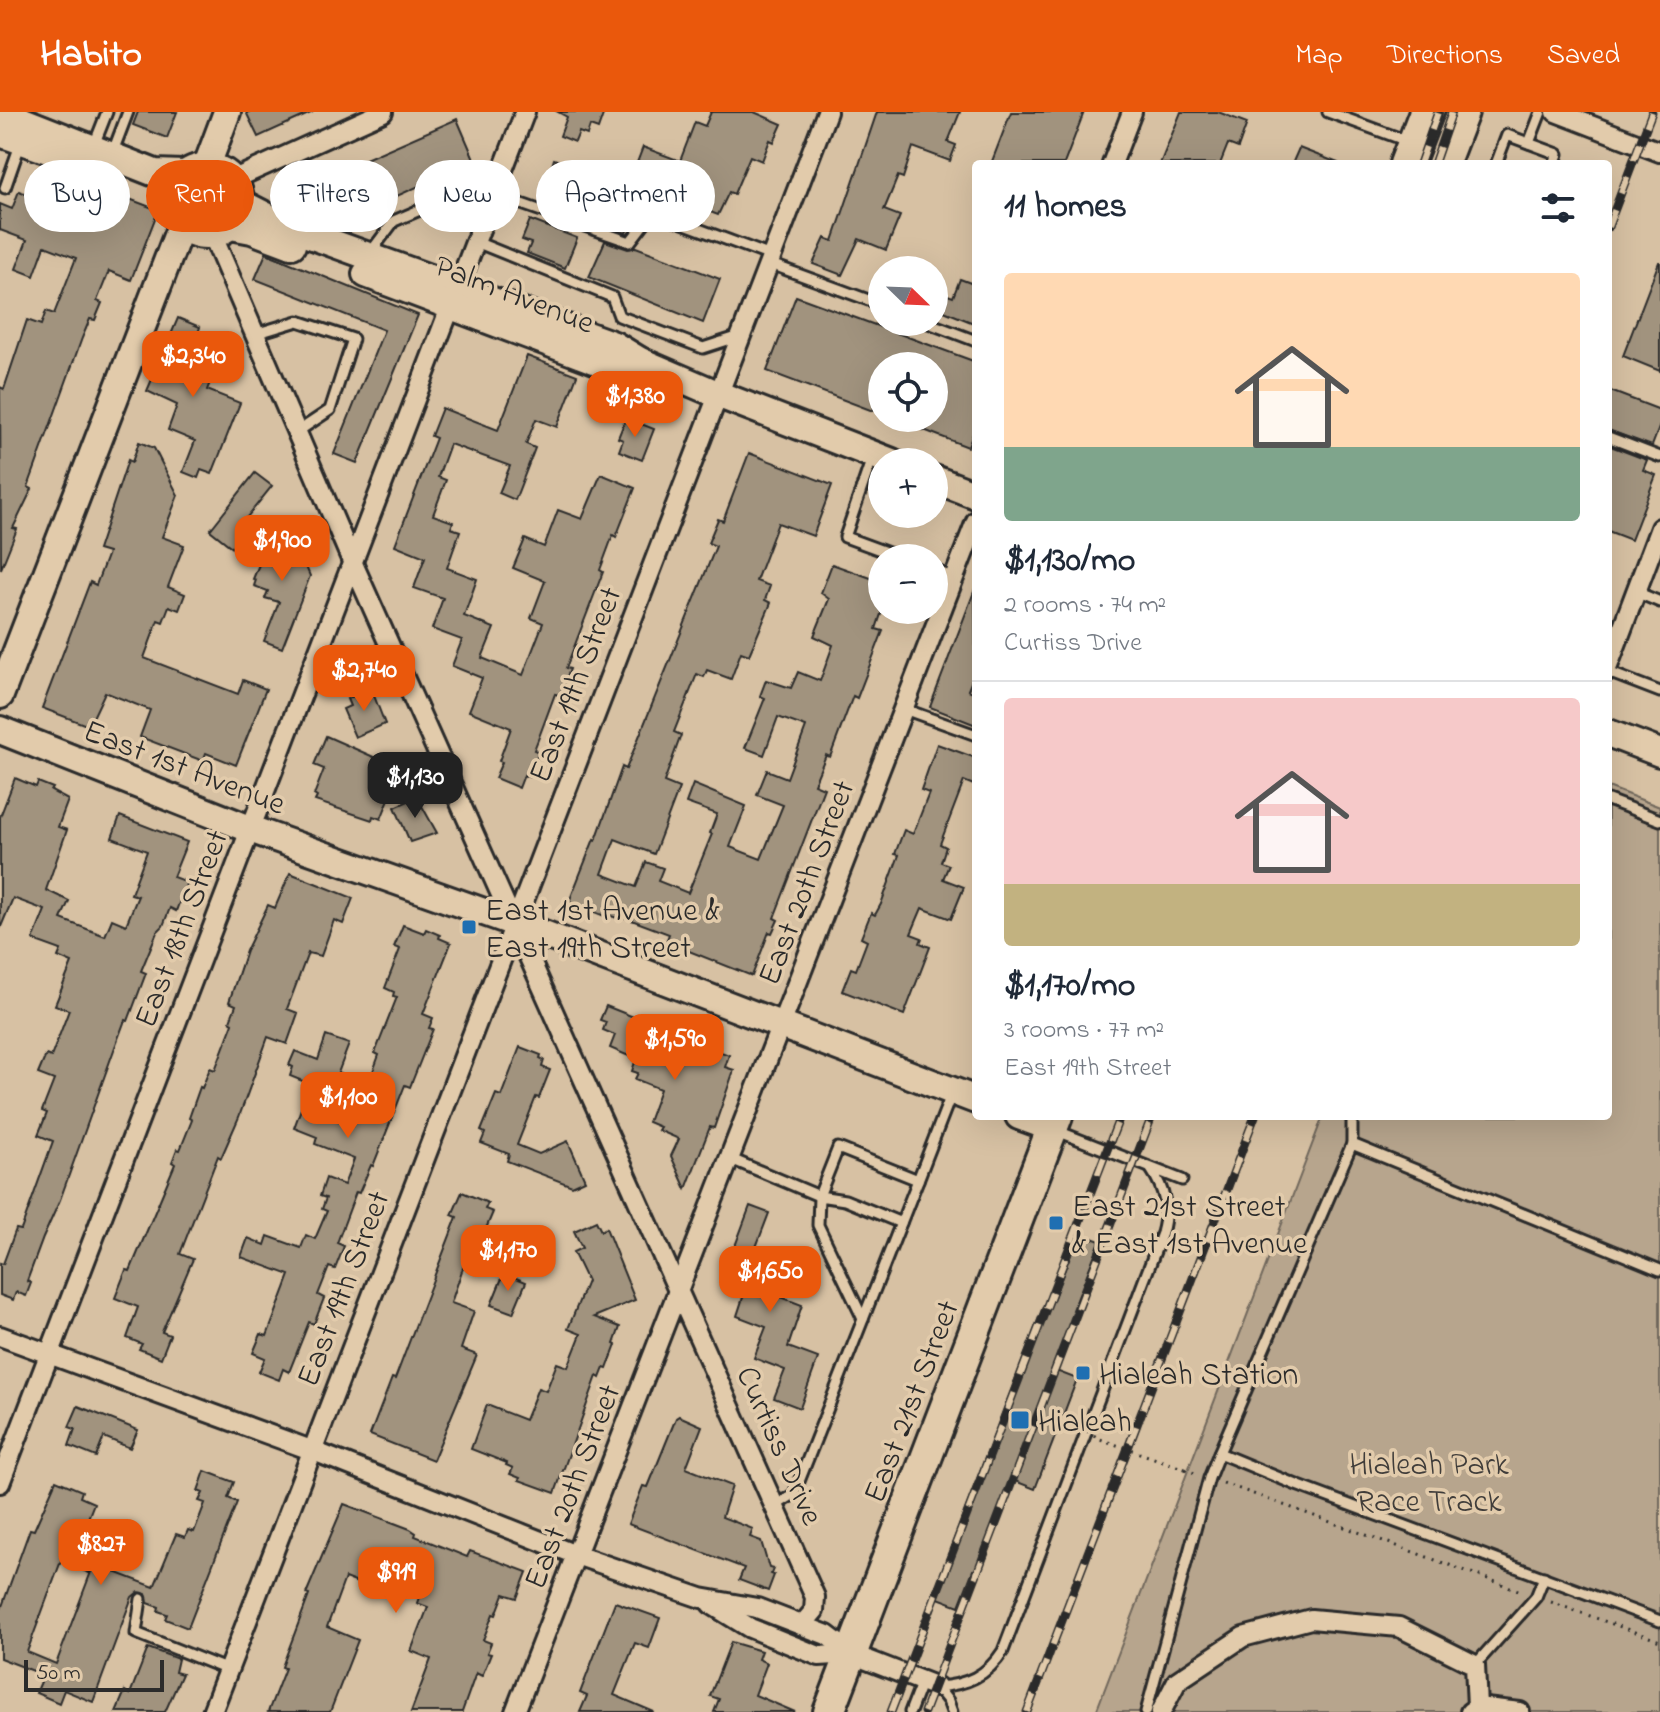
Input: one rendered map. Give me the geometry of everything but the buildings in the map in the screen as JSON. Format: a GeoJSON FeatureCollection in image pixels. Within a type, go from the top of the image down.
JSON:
{"type":"FeatureCollection","features":[{"type":"Feature","properties":{"kind":"main road"},"geometry":{"type":"LineString","coordinates":[[1409,153],[1425,112]]}},
{"type":"Feature","properties":{"kind":"main road"},"geometry":{"type":"LineString","coordinates":[[1445,160],[1463,112]]}},
{"type":"Feature","properties":{"kind":"main road","name":"East 21st Street"},"geometry":{"type":"LineString","coordinates":[[829,1712],[1054,1122]]}},
{"type":"Feature","properties":{"kind":"street"},"geometry":{"type":"LineString","coordinates":[[0,112],[146,169]]}},
{"type":"Feature","properties":{"kind":"street"},"geometry":{"type":"LineString","coordinates":[[200,160],[227,112]]}},
{"type":"Feature","properties":{"kind":"street"},"geometry":{"type":"LineString","coordinates":[[254,195],[383,112]]}},
{"type":"Feature","properties":{"kind":"street","name":"East 18th Street"},"geometry":{"type":"LineString","coordinates":[[507,160],[525,112]]}},
{"type":"Feature","properties":{"kind":"street","name":"East 19th Street"},"geometry":{"type":"LineString","coordinates":[[212,1712],[827,112]]}},
{"type":"Feature","properties":{"kind":"street"},"geometry":{"type":"LineString","coordinates":[[1114,160],[1132,112]]}},
{"type":"Feature","properties":{"kind":"street"},"geometry":{"type":"LineString","coordinates":[[1556,112],[1660,152]]}},
{"type":"Feature","properties":{"kind":"street"},"geometry":{"type":"LineString","coordinates":[[10,138],[146,185]]}},
{"type":"Feature","properties":{"kind":"street","name":"Palm Avenue"},"geometry":{"type":"LineString","coordinates":[[254,218],[368,255],[608,365],[640,361],[868,452]]}},
{"type":"Feature","properties":{"kind":"street","name":"Palm Avenue"},"geometry":{"type":"LineString","coordinates":[[254,231],[456,296]]}},
{"type":"Feature","properties":{"kind":"street"},"geometry":{"type":"LineString","coordinates":[[0,695],[179,232]]}},
{"type":"Feature","properties":{"kind":"street","name":"Curtiss Drive"},"geometry":{"type":"LineString","coordinates":[[233,232],[255,334],[351,559],[815,1597],[814,1611],[802,1625]]}},
{"type":"Feature","properties":{"kind":"street","name":"East 18th Street"},"geometry":{"type":"LineString","coordinates":[[0,1483],[351,559],[480,232]]}},
{"type":"Feature","properties":{"kind":"street"},"geometry":{"type":"LineString","coordinates":[[948,484],[972,493]]}},
{"type":"Feature","properties":{"kind":"street"},"geometry":{"type":"LineString","coordinates":[[1612,655],[1660,528]]}},
{"type":"Feature","properties":{"kind":"street","name":"East 20th Street"},"geometry":{"type":"LineString","coordinates":[[515,1712],[972,531]]}},
{"type":"Feature","properties":{"kind":"street","name":"East 1st Avenue"},"geometry":{"type":"LineString","coordinates":[[0,730],[250,829],[515,923],[964,1095]]}},
{"type":"Feature","properties":{"kind":"street"},"geometry":{"type":"LineString","coordinates":[[1612,735],[1660,753]]}},
{"type":"Feature","properties":{"kind":"street"},"geometry":{"type":"LineString","coordinates":[[0,1336],[311,1450],[576,1555],[701,1598],[757,1608],[827,1635],[852,1654],[929,1684]]}},
{"type":"Feature","properties":{"kind":"street"},"geometry":{"type":"LineString","coordinates":[[701,1598],[750,1628],[819,1656],[852,1654]]}},
{"type":"Feature","properties":{"kind":"street"},"geometry":{"type":"LineString","coordinates":[[1161,1712],[1177,1681],[1243,1637],[1311,1619],[1399,1627],[1475,1665],[1474,1710],[1520,1712]]}},
{"type":"Feature","properties":{"kind":"lane"},"geometry":{"type":"LineString","coordinates":[[103,152],[107,112]]}},
{"type":"Feature","properties":{"kind":"lane"},"geometry":{"type":"LineString","coordinates":[[103,152],[128,112]]}},
{"type":"Feature","properties":{"kind":"lane"},"geometry":{"type":"LineString","coordinates":[[1328,112],[1409,153]]}},
{"type":"Feature","properties":{"kind":"lane"},"geometry":{"type":"LineString","coordinates":[[1529,143],[1541,112]]}},
{"type":"Feature","properties":{"kind":"lane"},"geometry":{"type":"LineString","coordinates":[[1498,160],[1507,135],[1558,154],[1556,160]]}},
{"type":"Feature","properties":{"kind":"lane"},"geometry":{"type":"LineString","coordinates":[[5,188],[10,138]]}},
{"type":"Feature","properties":{"kind":"lane"},"geometry":{"type":"LineString","coordinates":[[520,203],[630,242],[653,212],[868,299]]}},
{"type":"Feature","properties":{"kind":"lane"},"geometry":{"type":"LineString","coordinates":[[368,255],[394,221],[414,212]]}},
{"type":"Feature","properties":{"kind":"lane"},"geometry":{"type":"LineString","coordinates":[[476,242],[612,297],[619,316],[703,348],[740,336]]}},
{"type":"Feature","properties":{"kind":"lane"},"geometry":{"type":"LineString","coordinates":[[255,334],[298,321],[353,339],[330,410],[297,432]]}},
{"type":"Feature","properties":{"kind":"lane"},"geometry":{"type":"LineString","coordinates":[[948,330],[972,339]]}},
{"type":"Feature","properties":{"kind":"lane"},"geometry":{"type":"LineString","coordinates":[[1612,439],[1660,457]]}},
{"type":"Feature","properties":{"kind":"lane"},"geometry":{"type":"LineString","coordinates":[[868,489],[845,537],[868,545]]}},
{"type":"Feature","properties":{"kind":"lane"},"geometry":{"type":"LineString","coordinates":[[948,576],[954,578]]}},
{"type":"Feature","properties":{"kind":"lane"},"geometry":{"type":"LineString","coordinates":[[1636,592],[1660,602]]}},
{"type":"Feature","properties":{"kind":"lane"},"geometry":{"type":"LineString","coordinates":[[1612,674],[1660,692]]}},
{"type":"Feature","properties":{"kind":"lane"},"geometry":{"type":"LineString","coordinates":[[904,709],[972,734]]}},
{"type":"Feature","properties":{"kind":"lane"},"geometry":{"type":"LineString","coordinates":[[1612,802],[1660,820]]}},
{"type":"Feature","properties":{"kind":"lane"},"geometry":{"type":"LineString","coordinates":[[775,1506],[794,1494],[918,1180],[964,1095]]}},
{"type":"Feature","properties":{"kind":"lane"},"geometry":{"type":"LineString","coordinates":[[1146,1712],[1209,1478],[1352,1144],[1352,1120]]}},
{"type":"Feature","properties":{"kind":"lane"},"geometry":{"type":"LineString","coordinates":[[1054,1122],[1151,1169],[1182,1180]]}},
{"type":"Feature","properties":{"kind":"lane"},"geometry":{"type":"LineString","coordinates":[[1352,1144],[1660,1270]]}},
{"type":"Feature","properties":{"kind":"lane"},"geometry":{"type":"LineString","coordinates":[[863,1319],[818,1225],[819,1196],[838,1148],[918,1180]]}},
{"type":"Feature","properties":{"kind":"lane"},"geometry":{"type":"LineString","coordinates":[[731,1159],[819,1196],[845,1200],[901,1223]]}},
{"type":"Feature","properties":{"kind":"lane"},"geometry":{"type":"LineString","coordinates":[[929,1684],[954,1686],[982,1675],[1003,1651],[1166,1217],[1161,1183],[1151,1169]]}},
{"type":"Feature","properties":{"kind":"lane"},"geometry":{"type":"LineString","coordinates":[[1219,1453],[1660,1621]]}},
{"type":"Feature","properties":{"kind":"lane"},"geometry":{"type":"LineString","coordinates":[[1475,1665],[1536,1597],[1544,1577]]}},
{"type":"Feature","properties":{"kind":"lane"},"geometry":{"type":"LineString","coordinates":[[141,1599],[136,1633],[228,1670]]}},
{"type":"Feature","properties":{"kind":"lane"},"geometry":{"type":"LineString","coordinates":[[910,1712],[929,1684]]}},
{"type":"Feature","properties":{"kind":"lane"},"geometry":{"type":"LineString","coordinates":[[929,1684],[948,1701],[952,1712]]}},
{"type":"Feature","properties":{"kind":"path"},"geometry":{"type":"LineString","coordinates":[[1087,1431],[1100,1439],[1660,1641]]}},
{"type":"Feature","properties":{"kind":"green space","name":"Hialeah Park Race Track"},"geometry":{"type":"Polygon","coordinates":[[[1612,789],[1660,807],[1660,1712],[1096,1712],[1321,1120],[1612,1120],[1612,789]]]}},
{"type":"Feature","properties":{"kind":"railway"},"geometry":{"type":"LineString","coordinates":[[1421,160],[1438,112]]}},
{"type":"Feature","properties":{"kind":"railway"},"geometry":{"type":"LineString","coordinates":[[1435,160],[1452,112]]}},
{"type":"Feature","properties":{"kind":"railway"},"geometry":{"type":"LineString","coordinates":[[1612,217],[1652,112]]}},
{"type":"Feature","properties":{"kind":"railway"},"geometry":{"type":"LineString","coordinates":[[891,1712],[1118,1120]]}},
{"type":"Feature","properties":{"kind":"railway"},"geometry":{"type":"LineString","coordinates":[[924,1712],[1150,1120]]}},
{"type":"Feature","properties":{"kind":"railway"},"geometry":{"type":"LineString","coordinates":[[1027,1712],[1253,1120]]}},
{"type":"Feature","properties":{"kind":"place","name":"East 1st Avenue & East 19th Street"},"geometry":{"type":"Point","coordinates":[469,927]}},
{"type":"Feature","properties":{"kind":"place","name":"East 21st Street & East 1st Avenue"},"geometry":{"type":"Point","coordinates":[1056,1223]}},
{"type":"Feature","properties":{"kind":"place","name":"Hialeah Station"},"geometry":{"type":"Point","coordinates":[1083,1373]}},
{"type":"Feature","properties":{"kind":"place","name":"Hialeah"},"geometry":{"type":"Point","coordinates":[1020,1420]}}]}
